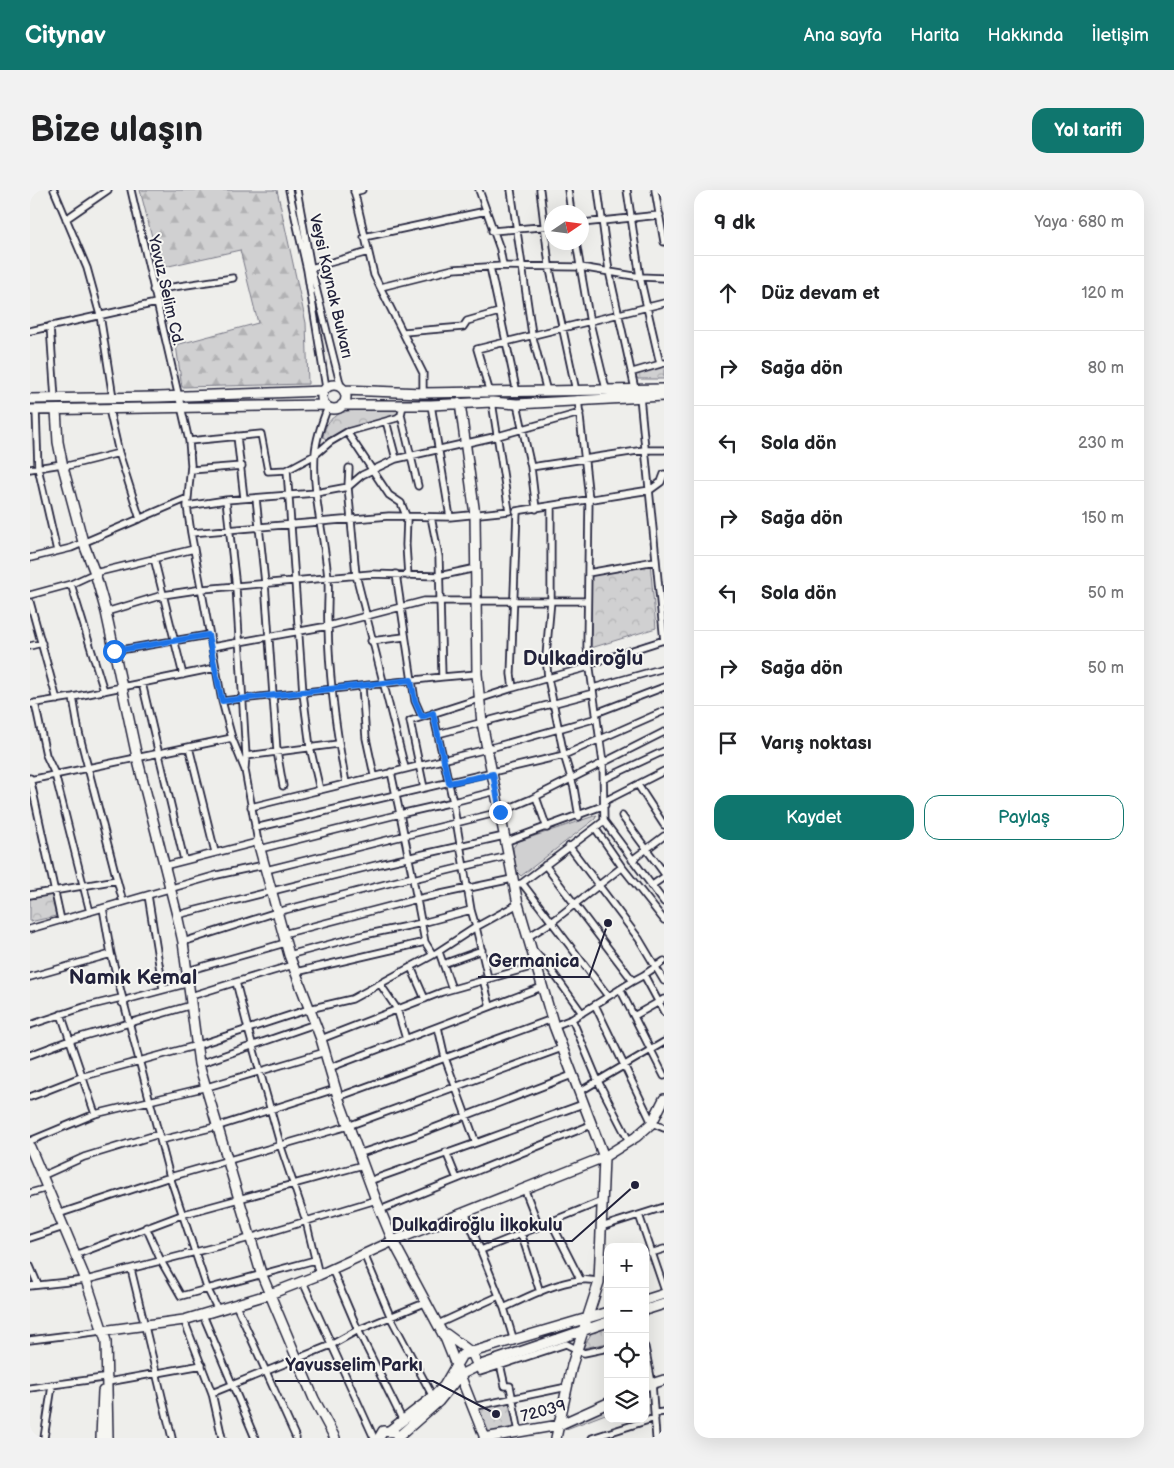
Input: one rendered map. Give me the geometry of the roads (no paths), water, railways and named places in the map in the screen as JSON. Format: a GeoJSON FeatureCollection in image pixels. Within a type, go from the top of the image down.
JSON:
{"type":"FeatureCollection","features":[{"type":"Feature","properties":{"kind":"main road"},"geometry":{"type":"LineString","coordinates":[[30,399],[177,396],[325,389],[333,385],[342,389],[491,398],[517,404],[606,390],[638,393]]}},
{"type":"Feature","properties":{"kind":"main road"},"geometry":{"type":"LineString","coordinates":[[325,389],[322,398],[327,406]]}},
{"type":"Feature","properties":{"kind":"main road"},"geometry":{"type":"LineString","coordinates":[[342,389],[346,398],[342,405]]}},
{"type":"Feature","properties":{"kind":"main road"},"geometry":{"type":"LineString","coordinates":[[33,410],[327,406],[335,409],[342,405],[431,405],[460,403],[517,393],[547,392],[577,395],[663,392]]}},
{"type":"Feature","properties":{"kind":"main road"},"geometry":{"type":"LineString","coordinates":[[460,403],[474,515],[477,674],[482,723],[508,856],[516,882],[518,904],[538,965],[542,987],[553,1023],[604,1157],[599,1282],[577,1350],[556,1438]]}},
{"type":"Feature","properties":{"kind":"main road"},"geometry":{"type":"LineString","coordinates":[[56,410],[62,465],[83,542],[95,573],[106,612],[137,757],[183,942],[198,1045],[196,1053],[261,1273],[314,1400],[335,1438]]}},
{"type":"Feature","properties":{"kind":"main road"},"geometry":{"type":"LineString","coordinates":[[259,846],[289,955],[321,1039],[336,1093],[358,1154],[393,1241],[439,1326],[484,1438]]}},
{"type":"Feature","properties":{"kind":"main road"},"geometry":{"type":"LineString","coordinates":[[102,1331],[184,1320],[270,1294],[319,1275],[393,1241],[604,1157],[652,1123],[664,1099]]}},
{"type":"Feature","properties":{"kind":"main road"},"geometry":{"type":"LineString","coordinates":[[31,1152],[86,1280],[106,1341],[102,1438]]}},
{"type":"Feature","properties":{"kind":"main road"},"geometry":{"type":"LineString","coordinates":[[649,1299],[664,1294]]}},
{"type":"Feature","properties":{"kind":"main road"},"geometry":{"type":"LineString","coordinates":[[649,1309],[664,1304]]}},
{"type":"Feature","properties":{"kind":"main road"},"geometry":{"type":"LineString","coordinates":[[389,1431],[402,1419],[433,1397],[444,1386],[462,1355],[604,1313]]}},
{"type":"Feature","properties":{"kind":"main road"},"geometry":{"type":"LineString","coordinates":[[379,1438],[383,1431],[389,1431],[394,1433],[397,1438],[439,1401],[460,1375],[478,1366],[604,1323]]}},
{"type":"Feature","properties":{"kind":"main road"},"geometry":{"type":"LineString","coordinates":[[439,1326],[454,1342],[472,1353],[478,1366]]}},
{"type":"Feature","properties":{"kind":"main road"},"geometry":{"type":"LineString","coordinates":[[105,1380],[108,1438]]}},
{"type":"Feature","properties":{"kind":"main road"},"geometry":{"type":"LineString","coordinates":[[649,1384],[664,1380]]}},
{"type":"Feature","properties":{"kind":"main road","name":"72039"},"geometry":{"type":"LineString","coordinates":[[484,1438],[517,1435],[560,1425],[604,1405]]}},
{"type":"Feature","properties":{"kind":"street"},"geometry":{"type":"LineString","coordinates":[[54,190],[87,268],[100,315],[113,398]]}},
{"type":"Feature","properties":{"kind":"street"},"geometry":{"type":"LineString","coordinates":[[66,219],[108,190]]}},
{"type":"Feature","properties":{"kind":"street","name":"Yavuz Selim Cd."},"geometry":{"type":"LineString","coordinates":[[131,190],[177,396],[189,441],[191,470],[187,506],[203,589],[208,635],[232,738],[245,770]]}},
{"type":"Feature","properties":{"kind":"street","name":"Veysi Kaynak Bulvarı"},"geometry":{"type":"LineString","coordinates":[[289,190],[307,270],[325,389]]}},
{"type":"Feature","properties":{"kind":"street","name":"Veysi Kaynak Bulvarı"},"geometry":{"type":"LineString","coordinates":[[297,190],[311,268],[342,389]]}},
{"type":"Feature","properties":{"kind":"street"},"geometry":{"type":"LineString","coordinates":[[362,190],[354,191],[374,275],[423,373],[423,393]]}},
{"type":"Feature","properties":{"kind":"street"},"geometry":{"type":"LineString","coordinates":[[479,190],[500,250],[503,266]]}},
{"type":"Feature","properties":{"kind":"street"},"geometry":{"type":"LineString","coordinates":[[511,190],[532,334],[547,392]]}},
{"type":"Feature","properties":{"kind":"street"},"geometry":{"type":"LineString","coordinates":[[540,190],[544,208]]}},
{"type":"Feature","properties":{"kind":"street"},"geometry":{"type":"LineString","coordinates":[[568,190],[570,205]]}},
{"type":"Feature","properties":{"kind":"street"},"geometry":{"type":"LineString","coordinates":[[424,788],[410,721],[664,640],[662,602],[638,393],[610,271],[598,190]]}},
{"type":"Feature","properties":{"kind":"street"},"geometry":{"type":"LineString","coordinates":[[626,190],[640,277],[662,364],[633,372]]}},
{"type":"Feature","properties":{"kind":"street"},"geometry":{"type":"LineString","coordinates":[[655,190],[663,226],[664,242]]}},
{"type":"Feature","properties":{"kind":"street"},"geometry":{"type":"LineString","coordinates":[[364,237],[486,211]]}},
{"type":"Feature","properties":{"kind":"street"},"geometry":{"type":"LineString","coordinates":[[589,222],[660,215]]}},
{"type":"Feature","properties":{"kind":"street"},"geometry":{"type":"LineString","coordinates":[[492,231],[544,226]]}},
{"type":"Feature","properties":{"kind":"street"},"geometry":{"type":"LineString","coordinates":[[549,250],[549,265],[577,395],[586,460],[589,499],[587,601],[589,665],[603,763],[604,821],[664,902]]}},
{"type":"Feature","properties":{"kind":"street"},"geometry":{"type":"LineString","coordinates":[[577,250],[590,323],[606,390]]}},
{"type":"Feature","properties":{"kind":"street"},"geometry":{"type":"LineString","coordinates":[[311,268],[368,252]]}},
{"type":"Feature","properties":{"kind":"street"},"geometry":{"type":"LineString","coordinates":[[381,287],[453,269],[503,266],[549,265],[580,267],[640,277],[664,278]]}},
{"type":"Feature","properties":{"kind":"street"},"geometry":{"type":"LineString","coordinates":[[490,267],[504,341],[517,393]]}},
{"type":"Feature","properties":{"kind":"street"},"geometry":{"type":"LineString","coordinates":[[153,290],[233,278]]}},
{"type":"Feature","properties":{"kind":"street"},"geometry":{"type":"LineString","coordinates":[[509,511],[491,398],[477,349],[532,334],[590,323],[664,302]]}},
{"type":"Feature","properties":{"kind":"street"},"geometry":{"type":"LineString","coordinates":[[30,331],[156,303]]}},
{"type":"Feature","properties":{"kind":"street"},"geometry":{"type":"LineString","coordinates":[[404,332],[463,327],[467,321],[498,312]]}},
{"type":"Feature","properties":{"kind":"street"},"geometry":{"type":"LineString","coordinates":[[50,326],[55,399]]}},
{"type":"Feature","properties":{"kind":"street"},"geometry":{"type":"LineString","coordinates":[[517,404],[531,467],[536,509]]}},
{"type":"Feature","properties":{"kind":"street"},"geometry":{"type":"LineString","coordinates":[[403,405],[401,415],[418,486]]}},
{"type":"Feature","properties":{"kind":"street"},"geometry":{"type":"LineString","coordinates":[[431,405],[450,517]]}},
{"type":"Feature","properties":{"kind":"street"},"geometry":{"type":"LineString","coordinates":[[327,406],[319,432],[315,455],[316,493],[328,579],[328,626],[332,690],[338,744],[346,783]]}},
{"type":"Feature","properties":{"kind":"street"},"geometry":{"type":"LineString","coordinates":[[33,410],[38,468],[57,552]]}},
{"type":"Feature","properties":{"kind":"street"},"geometry":{"type":"LineString","coordinates":[[109,410],[119,452],[140,519]]}},
{"type":"Feature","properties":{"kind":"street"},"geometry":{"type":"LineString","coordinates":[[187,506],[244,498],[316,493],[348,487],[372,470],[396,459],[498,436],[580,413]]}},
{"type":"Feature","properties":{"kind":"street"},"geometry":{"type":"LineString","coordinates":[[189,441],[261,434],[268,471],[287,470],[315,455],[347,432],[401,415]]}},
{"type":"Feature","properties":{"kind":"street"},"geometry":{"type":"LineString","coordinates":[[386,421],[396,459]]}},
{"type":"Feature","properties":{"kind":"street"},"geometry":{"type":"LineString","coordinates":[[347,432],[389,495],[400,503],[407,518],[408,576]]}},
{"type":"Feature","properties":{"kind":"street"},"geometry":{"type":"LineString","coordinates":[[237,436],[242,466],[244,498]]}},
{"type":"Feature","properties":{"kind":"street"},"geometry":{"type":"LineString","coordinates":[[531,467],[644,450],[664,450]]}},
{"type":"Feature","properties":{"kind":"street"},"geometry":{"type":"LineString","coordinates":[[30,470],[119,452]]}},
{"type":"Feature","properties":{"kind":"street"},"geometry":{"type":"LineString","coordinates":[[191,470],[242,466]]}},
{"type":"Feature","properties":{"kind":"street"},"geometry":{"type":"LineString","coordinates":[[349,468],[348,487],[356,575],[371,641],[405,768]]}},
{"type":"Feature","properties":{"kind":"street"},"geometry":{"type":"LineString","coordinates":[[287,470],[303,693],[310,747],[320,790]]}},
{"type":"Feature","properties":{"kind":"street"},"geometry":{"type":"LineString","coordinates":[[191,534],[351,518],[389,516],[407,518],[450,517],[509,511],[518,512],[650,490],[661,482],[664,474]]}},
{"type":"Feature","properties":{"kind":"street"},"geometry":{"type":"LineString","coordinates":[[30,558],[57,552],[188,498]]}},
{"type":"Feature","properties":{"kind":"street"},"geometry":{"type":"LineString","coordinates":[[256,498],[265,583],[277,751],[283,786]]}},
{"type":"Feature","properties":{"kind":"street"},"geometry":{"type":"LineString","coordinates":[[226,500],[236,587],[246,756],[245,770],[259,846]]}},
{"type":"Feature","properties":{"kind":"street"},"geometry":{"type":"LineString","coordinates":[[551,507],[551,600],[546,656],[548,678],[558,729],[564,756],[572,779],[579,817]]}},
{"type":"Feature","properties":{"kind":"street"},"geometry":{"type":"LineString","coordinates":[[513,688],[511,674],[518,512]]}},
{"type":"Feature","properties":{"kind":"street"},"geometry":{"type":"LineString","coordinates":[[431,517],[439,557],[442,677]]}},
{"type":"Feature","properties":{"kind":"street"},"geometry":{"type":"LineString","coordinates":[[30,595],[71,584],[95,573],[194,548]]}},
{"type":"Feature","properties":{"kind":"street"},"geometry":{"type":"LineString","coordinates":[[154,558],[176,641],[182,674]]}},
{"type":"Feature","properties":{"kind":"street"},"geometry":{"type":"LineString","coordinates":[[588,572],[656,560]]}},
{"type":"Feature","properties":{"kind":"street"},"geometry":{"type":"LineString","coordinates":[[106,612],[163,595],[203,589],[356,575],[439,576],[476,568]]}},
{"type":"Feature","properties":{"kind":"street"},"geometry":{"type":"LineString","coordinates":[[396,574],[399,606],[411,680],[415,701],[422,717]]}},
{"type":"Feature","properties":{"kind":"street"},"geometry":{"type":"LineString","coordinates":[[71,584],[104,691]]}},
{"type":"Feature","properties":{"kind":"street"},"geometry":{"type":"LineString","coordinates":[[212,647],[328,626],[424,601],[514,599],[587,601]]}},
{"type":"Feature","properties":{"kind":"street"},"geometry":{"type":"LineString","coordinates":[[30,602],[57,700]]}},
{"type":"Feature","properties":{"kind":"street"},"geometry":{"type":"LineString","coordinates":[[114,651],[208,635]]}},
{"type":"Feature","properties":{"kind":"street"},"geometry":{"type":"LineString","coordinates":[[371,641],[404,637]]}},
{"type":"Feature","properties":{"kind":"street"},"geometry":{"type":"LineString","coordinates":[[30,646],[42,643]]}},
{"type":"Feature","properties":{"kind":"street"},"geometry":{"type":"LineString","coordinates":[[90,912],[54,774],[46,754],[33,704],[122,688],[215,668]]}},
{"type":"Feature","properties":{"kind":"street"},"geometry":{"type":"LineString","coordinates":[[438,734],[593,691],[664,668]]}},
{"type":"Feature","properties":{"kind":"street"},"geometry":{"type":"LineString","coordinates":[[222,701],[477,674]]}},
{"type":"Feature","properties":{"kind":"street"},"geometry":{"type":"LineString","coordinates":[[142,683],[184,860]]}},
{"type":"Feature","properties":{"kind":"street"},"geometry":{"type":"LineString","coordinates":[[362,686],[366,738],[374,775]]}},
{"type":"Feature","properties":{"kind":"street"},"geometry":{"type":"LineString","coordinates":[[251,806],[487,749],[558,729],[596,716],[664,687]]}},
{"type":"Feature","properties":{"kind":"street"},"geometry":{"type":"LineString","coordinates":[[73,697],[79,733],[89,766],[122,902]]}},
{"type":"Feature","properties":{"kind":"street"},"geometry":{"type":"LineString","coordinates":[[255,828],[395,793],[493,774],[564,756],[664,711]]}},
{"type":"Feature","properties":{"kind":"street"},"geometry":{"type":"LineString","coordinates":[[433,713],[453,802],[471,910],[482,950],[490,1006]]}},
{"type":"Feature","properties":{"kind":"street"},"geometry":{"type":"LineString","coordinates":[[30,929],[170,888],[457,824],[500,812],[536,797],[664,732]]}},
{"type":"Feature","properties":{"kind":"street"},"geometry":{"type":"LineString","coordinates":[[61,920],[30,779],[232,738]]}},
{"type":"Feature","properties":{"kind":"street"},"geometry":{"type":"LineString","coordinates":[[246,756],[338,744]]}},
{"type":"Feature","properties":{"kind":"street"},"geometry":{"type":"LineString","coordinates":[[189,747],[215,852]]}},
{"type":"Feature","properties":{"kind":"street"},"geometry":{"type":"LineString","coordinates":[[604,779],[664,751]]}},
{"type":"Feature","properties":{"kind":"street"},"geometry":{"type":"LineString","coordinates":[[177,915],[408,857],[505,839],[547,828],[579,817],[664,771]]}},
{"type":"Feature","properties":{"kind":"street"},"geometry":{"type":"LineString","coordinates":[[391,772],[418,899],[425,942],[433,955]]}},
{"type":"Feature","properties":{"kind":"street"},"geometry":{"type":"LineString","coordinates":[[638,785],[664,825]]}},
{"type":"Feature","properties":{"kind":"street"},"geometry":{"type":"LineString","coordinates":[[164,866],[215,852],[259,846],[496,791]]}},
{"type":"Feature","properties":{"kind":"street"},"geometry":{"type":"LineString","coordinates":[[536,797],[547,828]]}},
{"type":"Feature","properties":{"kind":"street"},"geometry":{"type":"LineString","coordinates":[[622,816],[664,872]]}},
{"type":"Feature","properties":{"kind":"street"},"geometry":{"type":"LineString","coordinates":[[187,971],[284,938],[418,899],[467,888],[516,882],[545,865],[604,821]]}},
{"type":"Feature","properties":{"kind":"street"},"geometry":{"type":"LineString","coordinates":[[595,828],[622,867],[664,920]]}},
{"type":"Feature","properties":{"kind":"street"},"geometry":{"type":"LineString","coordinates":[[632,860],[664,836]]}},
{"type":"Feature","properties":{"kind":"street"},"geometry":{"type":"LineString","coordinates":[[569,846],[639,939],[664,981]]}},
{"type":"Feature","properties":{"kind":"street"},"geometry":{"type":"LineString","coordinates":[[183,942],[277,912],[413,878],[465,868],[508,856]]}},
{"type":"Feature","properties":{"kind":"street"},"geometry":{"type":"LineString","coordinates":[[545,865],[633,982]]}},
{"type":"Feature","properties":{"kind":"street"},"geometry":{"type":"LineString","coordinates":[[528,937],[552,922],[622,867]]}},
{"type":"Feature","properties":{"kind":"street"},"geometry":{"type":"LineString","coordinates":[[651,886],[664,877]]}},
{"type":"Feature","properties":{"kind":"street"},"geometry":{"type":"LineString","coordinates":[[30,895],[117,880]]}},
{"type":"Feature","properties":{"kind":"street"},"geometry":{"type":"LineString","coordinates":[[516,882],[552,922],[608,996]]}},
{"type":"Feature","properties":{"kind":"street"},"geometry":{"type":"LineString","coordinates":[[148,895],[163,989]]}},
{"type":"Feature","properties":{"kind":"street"},"geometry":{"type":"LineString","coordinates":[[30,1097],[81,1077],[198,1045],[309,1009],[352,999],[439,952],[476,927],[518,904]]}},
{"type":"Feature","properties":{"kind":"street"},"geometry":{"type":"LineString","coordinates":[[103,908],[121,1000],[141,1061],[170,1177],[184,1214],[207,1288],[218,1310]]}},
{"type":"Feature","properties":{"kind":"street"},"geometry":{"type":"LineString","coordinates":[[289,955],[471,910]]}},
{"type":"Feature","properties":{"kind":"street"},"geometry":{"type":"LineString","coordinates":[[30,1055],[70,1040],[128,1023],[191,1001],[236,982],[425,942]]}},
{"type":"Feature","properties":{"kind":"street"},"geometry":{"type":"LineString","coordinates":[[531,948],[549,967],[582,1013]]}},
{"type":"Feature","properties":{"kind":"street"},"geometry":{"type":"LineString","coordinates":[[443,964],[482,950]]}},
{"type":"Feature","properties":{"kind":"street"},"geometry":{"type":"LineString","coordinates":[[439,952],[452,989]]}},
{"type":"Feature","properties":{"kind":"street"},"geometry":{"type":"LineString","coordinates":[[30,977],[111,954]]}},
{"type":"Feature","properties":{"kind":"street"},"geometry":{"type":"LineString","coordinates":[[42,1176],[84,1158],[160,1137],[219,1126],[271,1109],[336,1093],[553,1023],[572,1019],[656,968],[664,960]]}},
{"type":"Feature","properties":{"kind":"street"},"geometry":{"type":"LineString","coordinates":[[321,1039],[452,989],[538,965]]}},
{"type":"Feature","properties":{"kind":"street"},"geometry":{"type":"LineString","coordinates":[[411,967],[425,999]]}},
{"type":"Feature","properties":{"kind":"street"},"geometry":{"type":"LineString","coordinates":[[644,975],[661,1000],[664,1012]]}},
{"type":"Feature","properties":{"kind":"street"},"geometry":{"type":"LineString","coordinates":[[236,982],[252,1047],[281,1147],[306,1221],[319,1275]]}},
{"type":"Feature","properties":{"kind":"street"},"geometry":{"type":"LineString","coordinates":[[30,1026],[61,1014],[189,983]]}},
{"type":"Feature","properties":{"kind":"street"},"geometry":{"type":"LineString","coordinates":[[380,984],[397,1010],[406,1039]]}},
{"type":"Feature","properties":{"kind":"street"},"geometry":{"type":"LineString","coordinates":[[329,1068],[542,987]]}},
{"type":"Feature","properties":{"kind":"street"},"geometry":{"type":"LineString","coordinates":[[620,989],[664,1076]]}},
{"type":"Feature","properties":{"kind":"street"},"geometry":{"type":"LineString","coordinates":[[634,1016],[661,1000]]}},
{"type":"Feature","properties":{"kind":"street"},"geometry":{"type":"LineString","coordinates":[[595,1005],[652,1123],[664,1128]]}},
{"type":"Feature","properties":{"kind":"street"},"geometry":{"type":"LineString","coordinates":[[61,1014],[95,1114]]}},
{"type":"Feature","properties":{"kind":"street"},"geometry":{"type":"LineString","coordinates":[[572,1019],[598,1082],[629,1141]]}},
{"type":"Feature","properties":{"kind":"street"},"geometry":{"type":"LineString","coordinates":[[199,1064],[315,1024]]}},
{"type":"Feature","properties":{"kind":"street"},"geometry":{"type":"LineString","coordinates":[[438,1027],[445,1058],[476,1143]]}},
{"type":"Feature","properties":{"kind":"street"},"geometry":{"type":"LineString","coordinates":[[579,1092],[664,1042]]}},
{"type":"Feature","properties":{"kind":"street"},"geometry":{"type":"LineString","coordinates":[[58,1214],[170,1177],[281,1147],[348,1126],[562,1048]]}},
{"type":"Feature","properties":{"kind":"street"},"geometry":{"type":"LineString","coordinates":[[30,1141],[95,1114],[260,1073],[325,1052]]}},
{"type":"Feature","properties":{"kind":"street"},"geometry":{"type":"LineString","coordinates":[[358,1154],[466,1116],[572,1075]]}},
{"type":"Feature","properties":{"kind":"street"},"geometry":{"type":"LineString","coordinates":[[369,1181],[583,1104]]}},
{"type":"Feature","properties":{"kind":"street"},"geometry":{"type":"LineString","coordinates":[[380,1210],[458,1179],[499,1160],[591,1125]]}},
{"type":"Feature","properties":{"kind":"street"},"geometry":{"type":"LineString","coordinates":[[446,1152],[458,1179]]}},
{"type":"Feature","properties":{"kind":"street"},"geometry":{"type":"LineString","coordinates":[[75,1255],[184,1214],[363,1165]]}},
{"type":"Feature","properties":{"kind":"street"},"geometry":{"type":"LineString","coordinates":[[30,1193],[48,1188]]}},
{"type":"Feature","properties":{"kind":"street"},"geometry":{"type":"LineString","coordinates":[[524,1188],[539,1226]]}},
{"type":"Feature","properties":{"kind":"street"},"geometry":{"type":"LineString","coordinates":[[30,1286],[86,1280],[250,1238],[376,1200]]}},
{"type":"Feature","properties":{"kind":"street"},"geometry":{"type":"LineString","coordinates":[[481,1250],[602,1201]]}},
{"type":"Feature","properties":{"kind":"street"},"geometry":{"type":"LineString","coordinates":[[601,1227],[664,1207]]}},
{"type":"Feature","properties":{"kind":"street"},"geometry":{"type":"LineString","coordinates":[[466,1212],[504,1308],[514,1341]]}},
{"type":"Feature","properties":{"kind":"street"},"geometry":{"type":"LineString","coordinates":[[639,1215],[664,1288]]}},
{"type":"Feature","properties":{"kind":"street"},"geometry":{"type":"LineString","coordinates":[[551,1222],[580,1279]]}},
{"type":"Feature","properties":{"kind":"street"},"geometry":{"type":"LineString","coordinates":[[30,1238],[64,1227]]}},
{"type":"Feature","properties":{"kind":"street"},"geometry":{"type":"LineString","coordinates":[[146,1228],[160,1261],[181,1296],[315,1260]]}},
{"type":"Feature","properties":{"kind":"street"},"geometry":{"type":"LineString","coordinates":[[520,1233],[540,1292]]}},
{"type":"Feature","properties":{"kind":"street"},"geometry":{"type":"LineString","coordinates":[[652,1253],[664,1249]]}},
{"type":"Feature","properties":{"kind":"street"},"geometry":{"type":"LineString","coordinates":[[364,1254],[391,1318],[433,1397]]}},
{"type":"Feature","properties":{"kind":"street"},"geometry":{"type":"LineString","coordinates":[[30,1266],[38,1285]]}},
{"type":"Feature","properties":{"kind":"street"},"geometry":{"type":"LineString","coordinates":[[131,1268],[172,1438]]}},
{"type":"Feature","properties":{"kind":"street"},"geometry":{"type":"LineString","coordinates":[[332,1269],[358,1330],[402,1419]]}},
{"type":"Feature","properties":{"kind":"street"},"geometry":{"type":"LineString","coordinates":[[504,1308],[540,1292],[580,1279],[591,1278],[599,1282]]}},
{"type":"Feature","properties":{"kind":"street"},"geometry":{"type":"LineString","coordinates":[[302,1282],[374,1438]]}},
{"type":"Feature","properties":{"kind":"street"},"geometry":{"type":"LineString","coordinates":[[439,1326],[499,1296]]}},
{"type":"Feature","properties":{"kind":"street"},"geometry":{"type":"LineString","coordinates":[[212,1393],[234,1386],[297,1358],[331,1346],[358,1330],[427,1302]]}},
{"type":"Feature","properties":{"kind":"street"},"geometry":{"type":"LineString","coordinates":[[236,1305],[296,1438]]}},
{"type":"Feature","properties":{"kind":"street"},"geometry":{"type":"LineString","coordinates":[[203,1315],[255,1438]]}},
{"type":"Feature","properties":{"kind":"street"},"geometry":{"type":"LineString","coordinates":[[184,1320],[212,1393],[222,1438]]}},
{"type":"Feature","properties":{"kind":"street"},"geometry":{"type":"LineString","coordinates":[[30,1340],[102,1331]]}},
{"type":"Feature","properties":{"kind":"street"},"geometry":{"type":"LineString","coordinates":[[478,1366],[480,1372],[566,1344],[584,1354],[604,1349]]}},
{"type":"Feature","properties":{"kind":"street"},"geometry":{"type":"LineString","coordinates":[[500,1364],[505,1386],[510,1386],[517,1435]]}},
{"type":"Feature","properties":{"kind":"street"},"geometry":{"type":"LineString","coordinates":[[30,1388],[105,1380],[202,1365]]}},
{"type":"Feature","properties":{"kind":"street"},"geometry":{"type":"LineString","coordinates":[[649,1384],[655,1415],[656,1438]]}},
{"type":"Feature","properties":{"kind":"street"},"geometry":{"type":"LineString","coordinates":[[44,1438],[52,1386]]}},
{"type":"Feature","properties":{"kind":"street"},"geometry":{"type":"LineString","coordinates":[[472,1407],[567,1387]]}},
{"type":"Feature","properties":{"kind":"street"},"geometry":{"type":"LineString","coordinates":[[592,1438],[664,1412]]}},
{"type":"Feature","properties":{"kind":"place","name":"Germanica"},"geometry":{"type":"Point","coordinates":[608,923]}},
{"type":"Feature","properties":{"kind":"place","name":"Dulkadiroğlu İlkokulu"},"geometry":{"type":"Point","coordinates":[635,1185]}},
{"type":"Feature","properties":{"kind":"place","name":"Yavusselim Parkı"},"geometry":{"type":"Point","coordinates":[496,1414]}},
{"type":"Feature","properties":{"kind":"district","name":"Dulkadiroğlu"},"geometry":{"type":"Point","coordinates":[583,658]}},
{"type":"Feature","properties":{"kind":"district","name":"Namık Kemal"},"geometry":{"type":"Point","coordinates":[133,977]}}]}
